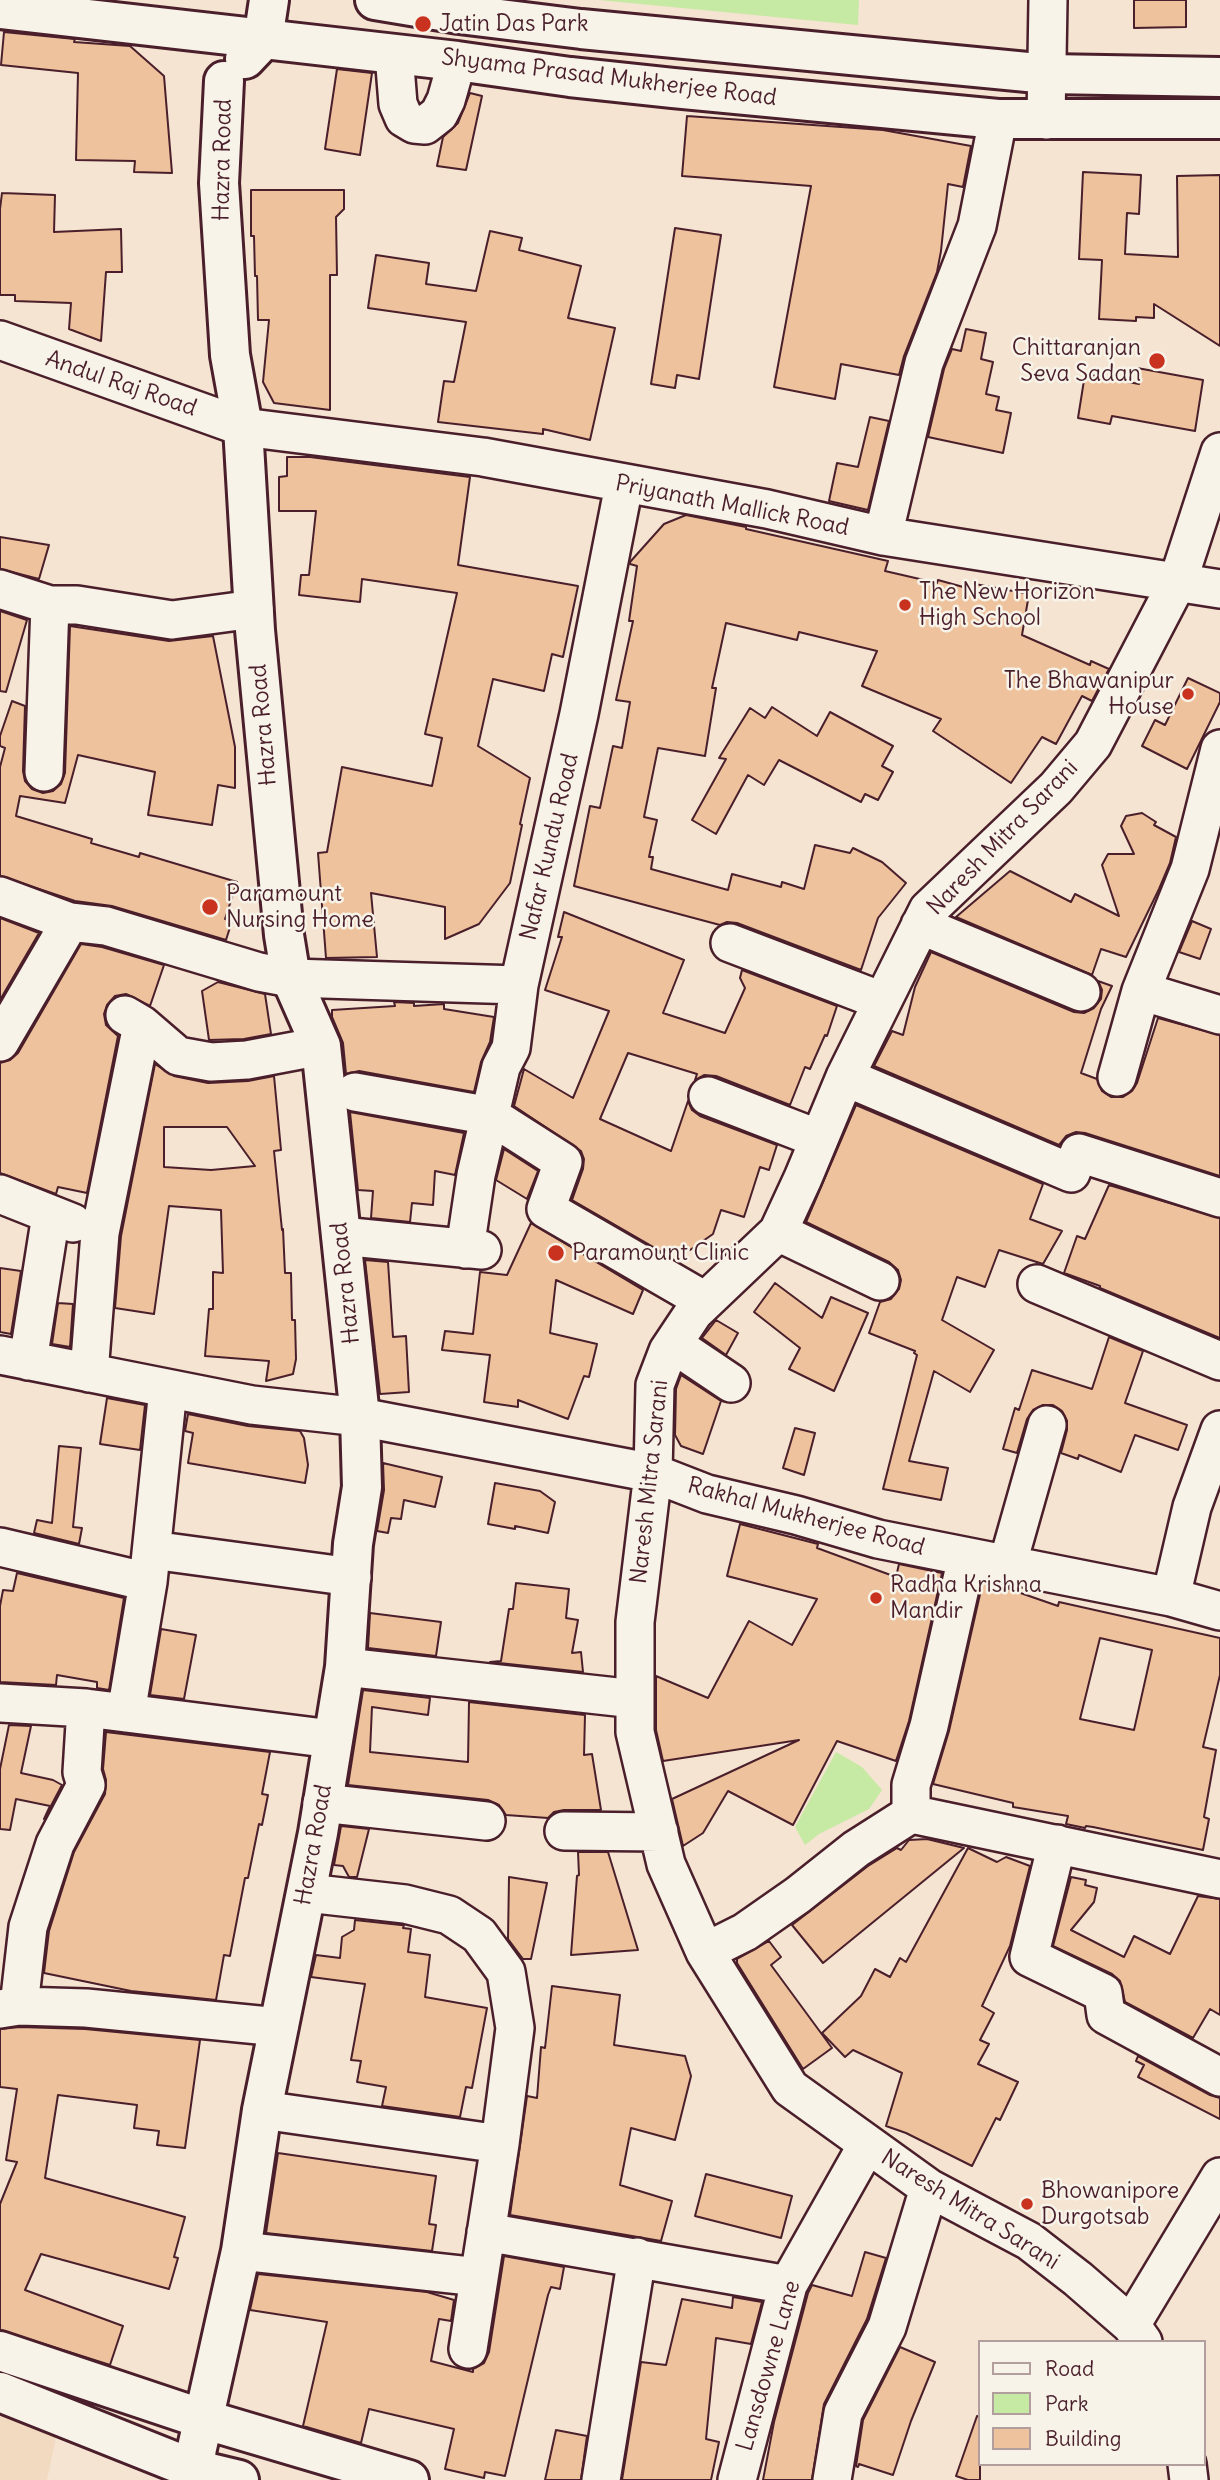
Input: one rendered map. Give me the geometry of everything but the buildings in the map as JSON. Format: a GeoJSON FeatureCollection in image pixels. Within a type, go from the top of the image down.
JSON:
{"type":"FeatureCollection","features":[{"type":"Feature","properties":{"kind":"main road"},"geometry":{"type":"LineString","coordinates":[[190,15],[224,81],[263,40],[269,0]]}},
{"type":"Feature","properties":{"kind":"main road","name":"Shyama Prasad Mukherjee Road"},"geometry":{"type":"LineString","coordinates":[[375,0],[458,14],[581,29],[1048,74],[1220,78]]}},
{"type":"Feature","properties":{"kind":"main road","name":"Shyama Prasad Mukherjee Road"},"geometry":{"type":"LineString","coordinates":[[0,9],[190,15],[263,40],[457,61],[570,77],[998,119],[1220,118]]}},
{"type":"Feature","properties":{"kind":"main road","name":"Hazra Road"},"geometry":{"type":"LineString","coordinates":[[192,2474],[241,2251],[262,2110],[307,1893],[345,1667],[353,1544],[362,1487],[360,1417],[321,1046],[291,978],[284,935],[254,609],[243,427],[230,355],[219,183],[224,81]]}},
{"type":"Feature","properties":{"kind":"main road"},"geometry":{"type":"LineString","coordinates":[[0,2351],[203,2419],[409,2480]]}},
{"type":"Feature","properties":{"kind":"main road"},"geometry":{"type":"LineString","coordinates":[[0,2392],[192,2474],[239,2480]]}},
{"type":"Feature","properties":{"kind":"street"},"geometry":{"type":"LineString","coordinates":[[1046,120],[1048,0]]}},
{"type":"Feature","properties":{"kind":"street"},"geometry":{"type":"LineString","coordinates":[[394,54],[398,104],[404,118],[414,124],[425,125],[439,114],[446,100],[457,61]]}},
{"type":"Feature","properties":{"kind":"street"},"geometry":{"type":"LineString","coordinates":[[883,536],[924,363],[977,226],[998,119]]}},
{"type":"Feature","properties":{"kind":"street","name":"Andul Raj Road"},"geometry":{"type":"LineString","coordinates":[[0,340],[243,427]]}},
{"type":"Feature","properties":{"kind":"street","name":"Priyanath Mallick Road"},"geometry":{"type":"LineString","coordinates":[[243,427],[483,457],[624,485],[767,509],[883,536],[1220,589]]}},
{"type":"Feature","properties":{"kind":"street","name":"Naresh Mitra Sarani"},"geometry":{"type":"LineString","coordinates":[[1137,2333],[1029,2241],[929,2188],[790,2088],[705,1952],[666,1864],[635,1731],[635,1622],[653,1473],[655,1385],[668,1351],[694,1312],[778,1232],[845,1077],[928,910],[1056,788],[1093,744],[1178,581],[1220,452]]}},
{"type":"Feature","properties":{"kind":"street","name":"Nafar Kundu Road"},"geometry":{"type":"LineString","coordinates":[[341,1236],[473,1250],[476,1175],[501,1067],[511,1048],[519,985],[579,714],[624,485]]}},
{"type":"Feature","properties":{"kind":"street"},"geometry":{"type":"LineString","coordinates":[[0,589],[50,605],[78,605],[172,620],[254,609]]}},
{"type":"Feature","properties":{"kind":"street"},"geometry":{"type":"LineString","coordinates":[[44,772],[50,605]]}},
{"type":"Feature","properties":{"kind":"street"},"geometry":{"type":"LineString","coordinates":[[1117,1077],[1141,991],[1205,873],[1220,749]]}},
{"type":"Feature","properties":{"kind":"street"},"geometry":{"type":"LineString","coordinates":[[0,896],[70,922],[106,926],[259,972],[291,978],[519,985]]}},
{"type":"Feature","properties":{"kind":"street"},"geometry":{"type":"LineString","coordinates":[[0,1042],[70,922]]}},
{"type":"Feature","properties":{"kind":"street"},"geometry":{"type":"LineString","coordinates":[[920,925],[1081,992]]}},
{"type":"Feature","properties":{"kind":"street"},"geometry":{"type":"LineString","coordinates":[[730,943],[882,1002]]}},
{"type":"Feature","properties":{"kind":"street"},"geometry":{"type":"LineString","coordinates":[[1141,991],[1220,1015]]}},
{"type":"Feature","properties":{"kind":"street"},"geometry":{"type":"LineString","coordinates":[[89,1373],[100,1233],[132,1018],[178,1056],[211,1062],[247,1060],[321,1046]]}},
{"type":"Feature","properties":{"kind":"street"},"geometry":{"type":"LineString","coordinates":[[845,1077],[1071,1173],[1079,1153],[1220,1198]]}},
{"type":"Feature","properties":{"kind":"street"},"geometry":{"type":"LineString","coordinates":[[355,1092],[491,1116],[563,1162],[546,1209],[705,1301]]}},
{"type":"Feature","properties":{"kind":"street"},"geometry":{"type":"LineString","coordinates":[[708,1096],[820,1139]]}},
{"type":"Feature","properties":{"kind":"street"},"geometry":{"type":"LineString","coordinates":[[0,1194],[100,1233]]}},
{"type":"Feature","properties":{"kind":"street"},"geometry":{"type":"LineString","coordinates":[[14,1358],[51,1214]]}},
{"type":"Feature","properties":{"kind":"street"},"geometry":{"type":"LineString","coordinates":[[778,1232],[880,1281]]}},
{"type":"Feature","properties":{"kind":"street"},"geometry":{"type":"LineString","coordinates":[[1037,1284],[1220,1362]]}},
{"type":"Feature","properties":{"kind":"street"},"geometry":{"type":"LineString","coordinates":[[673,1344],[731,1383]]}},
{"type":"Feature","properties":{"kind":"street","name":"Rakhal Mukherjee Road"},"geometry":{"type":"LineString","coordinates":[[14,1358],[253,1405],[360,1417],[653,1473],[707,1494],[878,1539],[1007,1566],[1202,1600]]}},
{"type":"Feature","properties":{"kind":"street"},"geometry":{"type":"LineString","coordinates":[[125,1713],[150,1566],[168,1389]]}},
{"type":"Feature","properties":{"kind":"street"},"geometry":{"type":"LineString","coordinates":[[1007,1566],[1046,1425]]}},
{"type":"Feature","properties":{"kind":"street"},"geometry":{"type":"LineString","coordinates":[[1202,1600],[1192,1507],[1220,1430]]}},
{"type":"Feature","properties":{"kind":"street"},"geometry":{"type":"LineString","coordinates":[[0,1546],[150,1566],[352,1577]]}},
{"type":"Feature","properties":{"kind":"street"},"geometry":{"type":"LineString","coordinates":[[911,1814],[911,1785],[929,1727],[967,1558]]}},
{"type":"Feature","properties":{"kind":"street"},"geometry":{"type":"LineString","coordinates":[[345,1667],[635,1699]]}},
{"type":"Feature","properties":{"kind":"street"},"geometry":{"type":"LineString","coordinates":[[0,1703],[86,1708],[332,1739]]}},
{"type":"Feature","properties":{"kind":"street"},"geometry":{"type":"LineString","coordinates":[[86,1708],[82,1772],[86,1785],[55,1844],[29,1927],[9,2007],[86,2008],[279,2027]]}},
{"type":"Feature","properties":{"kind":"street"},"geometry":{"type":"LineString","coordinates":[[322,1803],[486,1821]]}},
{"type":"Feature","properties":{"kind":"street"},"geometry":{"type":"LineString","coordinates":[[705,1952],[745,1932],[798,1895],[856,1849],[911,1814],[1220,1879]]}},
{"type":"Feature","properties":{"kind":"street"},"geometry":{"type":"LineString","coordinates":[[565,1831],[659,1832]]}},
{"type":"Feature","properties":{"kind":"street"},"geometry":{"type":"LineString","coordinates":[[1056,1844],[1030,1957],[1103,1993],[1106,2015],[1220,2077]]}},
{"type":"Feature","properties":{"kind":"street"},"geometry":{"type":"LineString","coordinates":[[307,1893],[416,1906],[449,1915],[479,1935],[506,1972],[515,2028],[468,2349]]}},
{"type":"Feature","properties":{"kind":"street"},"geometry":{"type":"LineString","coordinates":[[262,2110],[500,2144]]}},
{"type":"Feature","properties":{"kind":"street","name":"Lansdowne Lane"},"geometry":{"type":"LineString","coordinates":[[737,2480],[788,2285],[867,2145]]}},
{"type":"Feature","properties":{"kind":"street"},"geometry":{"type":"LineString","coordinates":[[1137,2333],[1220,2177]]}},
{"type":"Feature","properties":{"kind":"street"},"geometry":{"type":"LineString","coordinates":[[842,2477],[843,2413],[887,2327],[929,2188]]}},
{"type":"Feature","properties":{"kind":"street"},"geometry":{"type":"LineString","coordinates":[[486,2232],[788,2285]]}},
{"type":"Feature","properties":{"kind":"street"},"geometry":{"type":"LineString","coordinates":[[241,2251],[479,2277]]}},
{"type":"Feature","properties":{"kind":"street"},"geometry":{"type":"LineString","coordinates":[[601,2480],[637,2257]]}},
{"type":"Feature","properties":{"kind":"shaded area"},"geometry":{"type":"Polygon","coordinates":[[[0,2385],[62,2409],[47,2480],[0,2480],[0,2385]]]}},
{"type":"Feature","properties":{"kind":"green space","name":"Jatin Das Park"},"geometry":{"type":"Polygon","coordinates":[[[599,0],[859,0],[858,25],[599,0]]]}},
{"type":"Feature","properties":{"kind":"green space"},"geometry":{"type":"Polygon","coordinates":[[[836,1752],[862,1767],[882,1790],[869,1809],[819,1834],[805,1845],[795,1827],[836,1752]]]}},
{"type":"Feature","properties":{"kind":"place","name":"Jatin Das Park"},"geometry":{"type":"Point","coordinates":[423,24]}},
{"type":"Feature","properties":{"kind":"place","name":"Chittaranjan Seva Sadan"},"geometry":{"type":"Point","coordinates":[1157,361]}},
{"type":"Feature","properties":{"kind":"place","name":"The New Horizon High School"},"geometry":{"type":"Point","coordinates":[905,605]}},
{"type":"Feature","properties":{"kind":"place","name":"The Bhawanipur House"},"geometry":{"type":"Point","coordinates":[1188,694]}},
{"type":"Feature","properties":{"kind":"place","name":"Paramount Nursing Home"},"geometry":{"type":"Point","coordinates":[210,907]}},
{"type":"Feature","properties":{"kind":"place","name":"Paramount Clinic"},"geometry":{"type":"Point","coordinates":[556,1253]}},
{"type":"Feature","properties":{"kind":"place","name":"Radha Krishna Mandir"},"geometry":{"type":"Point","coordinates":[876,1598]}},
{"type":"Feature","properties":{"kind":"place","name":"Bhowanipore Durgotsab"},"geometry":{"type":"Point","coordinates":[1027,2204]}}]}
